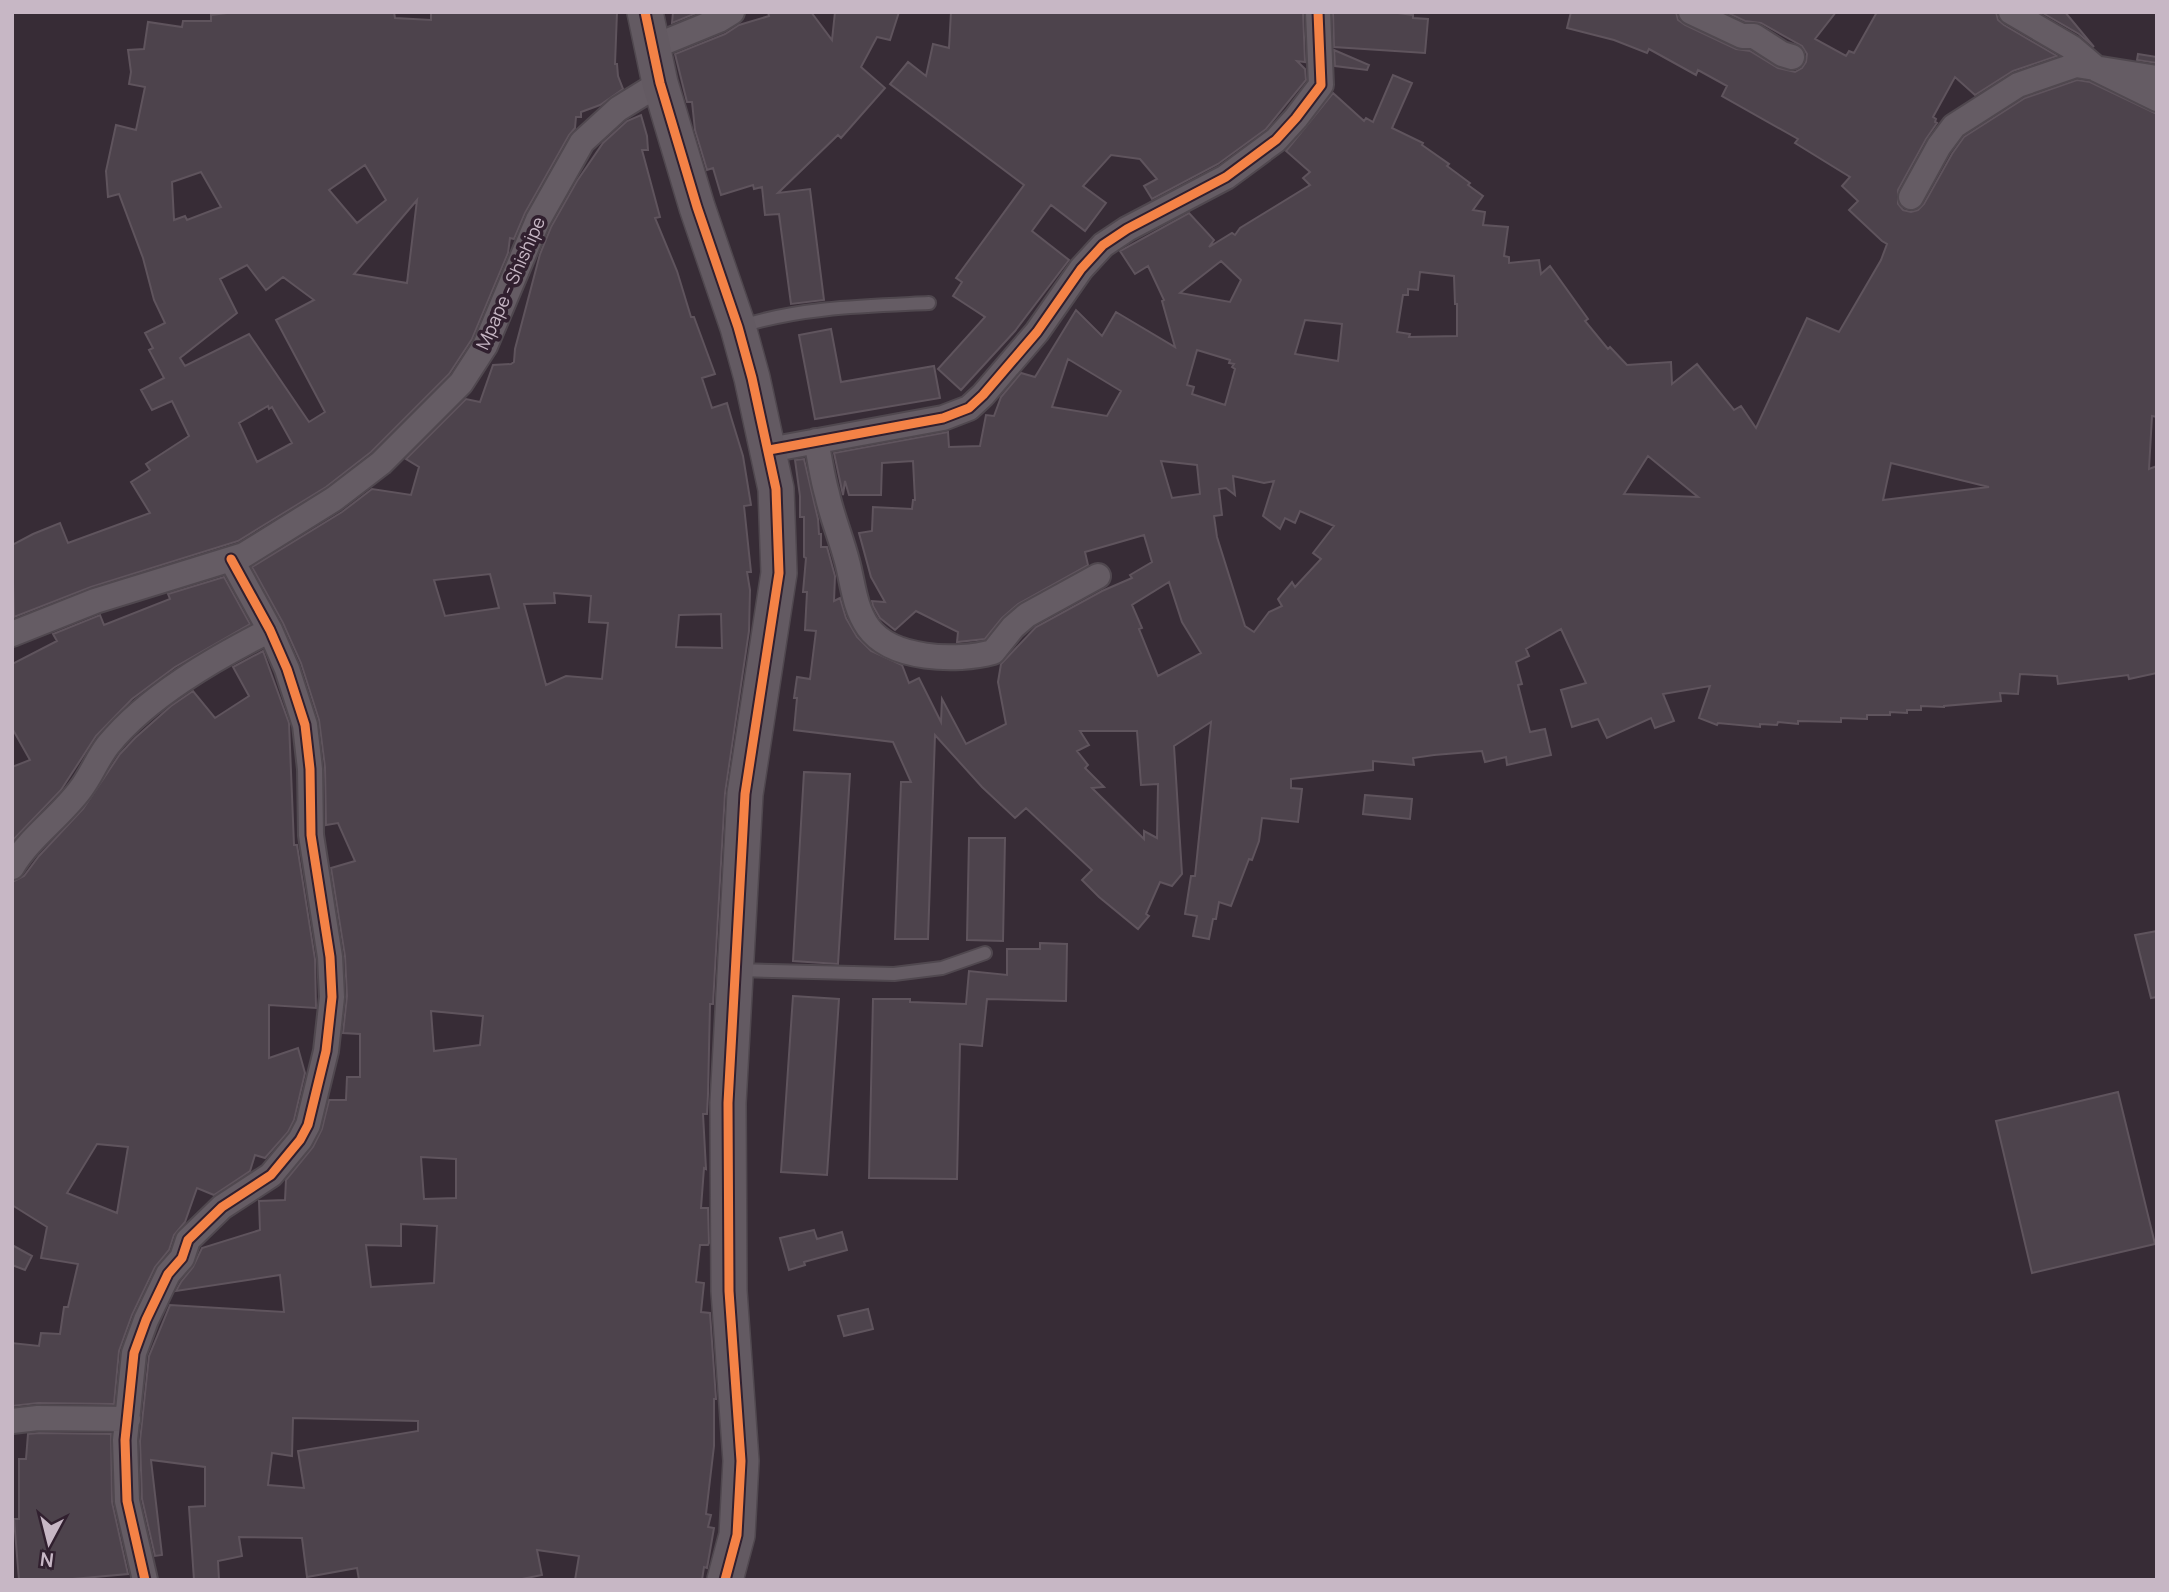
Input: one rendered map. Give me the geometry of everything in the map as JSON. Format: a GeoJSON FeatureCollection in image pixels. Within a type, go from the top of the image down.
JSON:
{"type":"FeatureCollection","features":[{"type":"Feature","properties":{"kind":"street"},"geometry":{"type":"LineString","coordinates":[[645,12],[660,83],[697,207],[738,327],[776,489],[779,573],[745,794],[728,1103],[729,1290],[741,1461],[737,1535],[725,1580]]}},
{"type":"Feature","properties":{"kind":"street"},"geometry":{"type":"LineString","coordinates":[[653,47],[732,12]]}},
{"type":"Feature","properties":{"kind":"street"},"geometry":{"type":"LineString","coordinates":[[769,450],[943,418],[969,408],[1037,332],[1081,269],[1103,245],[1127,229],[1226,177],[1276,140],[1296,118],[1321,85],[1318,12]]}},
{"type":"Feature","properties":{"kind":"street"},"geometry":{"type":"LineString","coordinates":[[1691,12],[1742,36],[1754,36],[1791,57]]}},
{"type":"Feature","properties":{"kind":"street"},"geometry":{"type":"LineString","coordinates":[[2011,12],[2071,47],[2098,70],[2157,99]]}},
{"type":"Feature","properties":{"kind":"street"},"geometry":{"type":"LineString","coordinates":[[1911,197],[1938,146],[1954,126],[2018,85],[2076,65],[2157,78]]}},
{"type":"Feature","properties":{"kind":"street","name":"Mpape - Shishipe"},"geometry":{"type":"LineString","coordinates":[[12,634],[94,601],[244,555],[334,499],[381,463],[461,383],[485,346],[538,220],[582,142],[618,109],[660,83]]}},
{"type":"Feature","properties":{"kind":"street"},"geometry":{"type":"LineString","coordinates":[[816,441],[827,494],[848,563],[850,585],[860,610],[868,627],[883,642],[901,652],[944,656],[971,656],[993,652],[1013,627],[1027,615],[1098,576]]}},
{"type":"Feature","properties":{"kind":"street"},"geometry":{"type":"LineString","coordinates":[[145,1580],[127,1501],[125,1440],[134,1353],[146,1320],[168,1275],[182,1258],[188,1240],[222,1207],[271,1175],[300,1140],[308,1125],[326,1051],[332,998],[330,957],[311,835],[308,743],[298,699],[270,630],[231,559]]}},
{"type":"Feature","properties":{"kind":"street"},"geometry":{"type":"LineString","coordinates":[[12,867],[32,840],[79,792],[108,746],[126,727],[162,695],[270,630]]}},
{"type":"Feature","properties":{"kind":"street"},"geometry":{"type":"LineString","coordinates":[[12,1421],[38,1418],[128,1419]]}},
{"type":"Feature","properties":{"kind":"lane"},"geometry":{"type":"LineString","coordinates":[[738,327],[774,316],[855,307],[929,303]]}},
{"type":"Feature","properties":{"kind":"lane"},"geometry":{"type":"LineString","coordinates":[[735,970],[894,974],[942,968],[985,953]]}},
{"type":"Feature","properties":{"kind":"building"},"geometry":{"type":"Polygon","coordinates":[[[235,12],[394,12],[395,18],[431,20],[431,12],[617,12],[615,64],[623,89],[600,105],[581,112],[581,117],[576,117],[575,128],[525,213],[514,239],[510,238],[508,253],[472,339],[449,374],[371,452],[326,487],[238,541],[91,587],[14,617],[12,545],[60,523],[68,543],[150,513],[131,482],[150,470],[146,464],[189,436],[172,401],[152,410],[141,390],[164,378],[149,350],[153,348],[145,333],[165,323],[154,300],[143,258],[119,194],[108,197],[106,171],[116,125],[136,130],[145,87],[129,84],[131,72],[128,50],[144,49],[148,22],[182,27],[183,21],[211,21],[211,15],[235,12]],[[365,165],[329,190],[357,223],[386,200],[365,165]],[[201,172],[172,182],[174,220],[185,216],[187,220],[221,207],[201,172]],[[417,200],[354,274],[407,283],[417,200]],[[247,265],[220,279],[237,313],[180,358],[185,366],[249,334],[309,422],[325,412],[276,320],[314,300],[283,277],[266,290],[247,265]],[[268,406],[239,423],[257,462],[292,443],[272,407],[269,409],[268,406]]]}},
{"type":"Feature","properties":{"kind":"building"},"geometry":{"type":"Polygon","coordinates":[[[673,12],[699,12],[672,23],[673,12]]]}},
{"type":"Feature","properties":{"kind":"building"},"geometry":{"type":"Polygon","coordinates":[[[768,12],[811,12],[832,40],[835,12],[899,12],[890,40],[877,37],[861,67],[885,88],[841,138],[838,135],[778,193],[810,189],[824,300],[791,304],[779,214],[765,215],[762,187],[754,189],[753,185],[721,195],[713,168],[707,170],[695,130],[692,102],[687,102],[675,54],[725,34],[739,25],[769,16],[768,12]]]}},
{"type":"Feature","properties":{"kind":"building"},"geometry":{"type":"Polygon","coordinates":[[[951,12],[1303,12],[1305,62],[1297,61],[1305,69],[1306,80],[1266,129],[1218,164],[1152,199],[1144,186],[1157,179],[1140,159],[1111,155],[1083,186],[1106,203],[1085,231],[1051,205],[1032,231],[1069,260],[1015,331],[961,390],[938,369],[985,317],[953,296],[962,282],[956,278],[1024,185],[890,84],[908,62],[926,76],[933,44],[949,48],[951,12]]]}},
{"type":"Feature","properties":{"kind":"building"},"geometry":{"type":"Polygon","coordinates":[[[1333,12],[1390,12],[1428,19],[1425,53],[1334,47],[1333,12]]]}},
{"type":"Feature","properties":{"kind":"building"},"geometry":{"type":"Polygon","coordinates":[[[1571,12],[1676,12],[1678,20],[1685,25],[1736,49],[1750,51],[1778,68],[1795,72],[1806,62],[1807,54],[1802,46],[1761,23],[1745,21],[1726,12],[1836,12],[1815,39],[1846,56],[1849,51],[1854,53],[1877,12],[1996,12],[1998,20],[2004,25],[2057,56],[2013,71],[1975,95],[1955,77],[1933,117],[1937,123],[1898,190],[1898,204],[1903,210],[1911,212],[1924,204],[1964,137],[2025,98],[2077,80],[2090,82],[2157,114],[2157,417],[2152,416],[2149,469],[2157,466],[2157,673],[2129,679],[2128,675],[2058,684],[2057,676],[2020,674],[2018,694],[2000,693],[2001,701],[1944,707],[1921,706],[1921,710],[1907,710],[1907,713],[1867,715],[1867,719],[1841,718],[1841,722],[1778,722],[1777,725],[1760,724],[1760,727],[1717,725],[1699,718],[1710,686],[1663,694],[1674,721],[1655,728],[1651,718],[1607,738],[1598,719],[1572,727],[1561,690],[1586,683],[1561,629],[1526,649],[1529,656],[1516,662],[1522,684],[1518,685],[1530,732],[1545,729],[1551,755],[1507,765],[1506,757],[1485,762],[1482,751],[1434,755],[1413,758],[1414,765],[1373,761],[1373,770],[1291,779],[1291,788],[1302,789],[1298,822],[1262,818],[1259,841],[1252,860],[1249,859],[1231,906],[1219,902],[1209,939],[1193,936],[1197,916],[1185,914],[1191,876],[1195,876],[1211,722],[1174,746],[1182,874],[1172,886],[1160,882],[1146,914],[1149,916],[1138,929],[1082,880],[1092,870],[1026,808],[1015,818],[982,787],[935,735],[928,939],[895,939],[901,782],[911,782],[893,742],[794,730],[797,677],[810,679],[816,631],[805,630],[807,592],[803,592],[806,558],[804,517],[800,517],[795,460],[804,459],[821,534],[821,547],[827,547],[835,576],[834,601],[840,598],[846,618],[857,637],[871,651],[902,665],[909,683],[919,678],[941,722],[942,699],[966,744],[1006,724],[998,682],[1001,664],[1036,627],[1132,578],[1130,575],[1152,562],[1144,535],[1085,552],[1088,565],[1018,604],[985,639],[957,642],[958,632],[916,611],[895,630],[880,618],[873,606],[872,601],[885,602],[871,577],[859,533],[872,531],[873,507],[912,509],[915,500],[913,461],[882,463],[881,495],[849,495],[845,481],[843,495],[834,453],[948,432],[949,447],[980,446],[986,415],[994,416],[1001,397],[1021,373],[1035,377],[1076,310],[1102,336],[1116,312],[1175,347],[1162,301],[1164,300],[1148,266],[1135,274],[1120,251],[1189,213],[1214,240],[1209,247],[1232,233],[1235,235],[1240,228],[1310,185],[1303,178],[1310,172],[1286,151],[1333,93],[1364,121],[1366,118],[1373,122],[1393,75],[1412,83],[1392,128],[1423,143],[1422,145],[1449,164],[1447,166],[1483,196],[1473,210],[1485,212],[1483,225],[1508,227],[1504,256],[1509,257],[1509,263],[1539,260],[1541,274],[1550,266],[1588,319],[1585,321],[1608,349],[1610,347],[1627,365],[1671,362],[1672,384],[1697,364],[1734,410],[1741,406],[1756,428],[1807,318],[1839,332],[1881,260],[1887,244],[1849,210],[1858,201],[1842,186],[1850,177],[1795,143],[1798,139],[1722,96],[1727,86],[1698,70],[1696,75],[1649,49],[1647,53],[1614,40],[1567,28],[1571,12]],[[1221,261],[1180,293],[1230,302],[1241,280],[1221,261]],[[1420,272],[1418,290],[1408,289],[1408,295],[1403,295],[1397,332],[1410,334],[1409,337],[1457,336],[1454,276],[1420,272]],[[1305,320],[1295,354],[1338,361],[1342,324],[1305,320]],[[1197,350],[1187,385],[1194,387],[1192,394],[1225,405],[1234,364],[1229,363],[1230,360],[1197,350]],[[1068,359],[1052,407],[1107,416],[1121,391],[1068,359]],[[1648,456],[1624,494],[1698,497],[1648,456]],[[1161,461],[1172,498],[1200,494],[1197,465],[1161,461]],[[1891,463],[1883,500],[1989,487],[1891,463]],[[1233,476],[1235,495],[1226,488],[1219,489],[1222,515],[1214,516],[1217,537],[1245,626],[1254,632],[1269,612],[1282,606],[1278,599],[1292,582],[1295,587],[1321,559],[1313,553],[1334,526],[1300,511],[1295,523],[1285,518],[1280,529],[1263,516],[1274,481],[1264,483],[1233,476]],[[1169,582],[1132,605],[1142,628],[1139,629],[1158,676],[1201,653],[1182,622],[1169,582]],[[1080,731],[1089,745],[1077,751],[1088,765],[1085,768],[1104,787],[1092,788],[1144,839],[1144,831],[1157,838],[1158,784],[1141,785],[1137,731],[1080,731]]]}},
{"type":"Feature","properties":{"kind":"building"},"geometry":{"type":"Polygon","coordinates":[[[2041,12],[2065,12],[2094,47],[2079,34],[2041,12]]]}},
{"type":"Feature","properties":{"kind":"building"},"geometry":{"type":"Polygon","coordinates":[[[1334,50],[1369,65],[1367,70],[1335,66],[1334,50]]]}},
{"type":"Feature","properties":{"kind":"building"},"geometry":{"type":"Polygon","coordinates":[[[2138,54],[2157,57],[2157,63],[2137,60],[2138,54]]]}},
{"type":"Feature","properties":{"kind":"building"},"geometry":{"type":"Polygon","coordinates":[[[641,115],[648,150],[642,150],[660,217],[655,218],[715,374],[702,378],[712,408],[727,403],[743,456],[751,505],[744,506],[751,572],[747,572],[750,590],[749,631],[725,793],[713,1004],[710,1004],[707,1114],[703,1114],[706,1169],[704,1168],[701,1208],[708,1208],[709,1243],[700,1245],[696,1282],[704,1283],[701,1312],[710,1313],[716,1399],[706,1514],[711,1515],[708,1527],[714,1528],[707,1568],[704,1567],[702,1580],[575,1580],[579,1556],[537,1550],[542,1575],[517,1580],[359,1580],[357,1568],[307,1577],[302,1538],[239,1537],[242,1556],[218,1561],[219,1580],[194,1580],[189,1507],[205,1506],[205,1467],[151,1460],[162,1555],[155,1556],[142,1499],[140,1441],[149,1356],[170,1305],[284,1312],[280,1275],[176,1291],[193,1267],[202,1248],[260,1230],[259,1201],[285,1200],[286,1180],[313,1147],[322,1129],[329,1100],[346,1100],[347,1077],[360,1077],[360,1034],[343,1033],[347,996],[345,956],[331,868],[355,861],[338,823],[326,825],[325,767],[319,720],[301,663],[283,623],[252,567],[342,512],[372,489],[411,495],[419,467],[406,459],[466,399],[480,402],[493,365],[514,362],[540,254],[551,227],[577,181],[603,143],[627,121],[641,115]],[[490,574],[434,580],[445,616],[499,608],[490,574]],[[554,593],[555,603],[524,604],[546,685],[566,676],[602,679],[608,623],[589,622],[591,596],[554,593]],[[721,614],[679,615],[676,647],[722,648],[721,614]],[[431,1011],[434,1051],[480,1045],[483,1016],[431,1011]],[[421,1157],[424,1199],[456,1198],[456,1159],[421,1157]],[[401,1224],[401,1246],[366,1245],[371,1287],[434,1283],[437,1226],[401,1224]],[[293,1418],[292,1456],[272,1453],[268,1485],[304,1488],[298,1451],[418,1431],[418,1421],[293,1418]]]}},
{"type":"Feature","properties":{"kind":"building"},"geometry":{"type":"Polygon","coordinates":[[[831,329],[841,382],[934,366],[940,398],[815,419],[799,335],[831,329]]]}},
{"type":"Feature","properties":{"kind":"building"},"geometry":{"type":"Polygon","coordinates":[[[224,577],[250,624],[175,667],[132,699],[96,736],[61,790],[12,841],[12,767],[30,760],[12,728],[12,664],[57,641],[53,634],[100,615],[104,625],[170,599],[168,594],[224,577]]]}},
{"type":"Feature","properties":{"kind":"building"},"geometry":{"type":"Polygon","coordinates":[[[263,651],[289,723],[294,845],[297,845],[315,959],[316,1008],[269,1005],[269,1058],[298,1048],[305,1073],[294,1120],[288,1132],[265,1158],[255,1155],[250,1171],[214,1195],[197,1188],[185,1222],[174,1235],[169,1250],[155,1267],[132,1315],[119,1351],[114,1404],[38,1403],[12,1406],[12,1343],[39,1346],[41,1333],[60,1334],[64,1307],[68,1307],[78,1264],[41,1258],[47,1227],[12,1205],[12,882],[24,876],[83,809],[120,754],[171,706],[193,691],[215,718],[249,696],[233,667],[263,651]],[[97,1144],[67,1193],[117,1213],[128,1147],[97,1144]]]}},
{"type":"Feature","properties":{"kind":"building"},"geometry":{"type":"Polygon","coordinates":[[[804,772],[850,774],[838,964],[793,961],[804,772]]]}},
{"type":"Feature","properties":{"kind":"building"},"geometry":{"type":"Polygon","coordinates":[[[1365,795],[1412,799],[1410,819],[1363,814],[1365,795]]]}},
{"type":"Feature","properties":{"kind":"building"},"geometry":{"type":"Polygon","coordinates":[[[969,838],[1005,838],[1003,941],[967,940],[969,838]]]}},
{"type":"Feature","properties":{"kind":"building"},"geometry":{"type":"Polygon","coordinates":[[[2157,931],[2157,997],[2151,998],[2135,935],[2157,931]]]}},
{"type":"Feature","properties":{"kind":"building"},"geometry":{"type":"Polygon","coordinates":[[[1040,943],[1067,944],[1066,1001],[987,999],[982,1046],[960,1044],[957,1179],[869,1178],[873,999],[966,1004],[969,971],[1007,975],[1007,949],[1040,949],[1040,943]]]}},
{"type":"Feature","properties":{"kind":"building"},"geometry":{"type":"Polygon","coordinates":[[[793,996],[839,999],[827,1175],[781,1172],[793,996]]]}},
{"type":"Feature","properties":{"kind":"building"},"geometry":{"type":"Polygon","coordinates":[[[2118,1092],[2155,1244],[2032,1273],[1996,1121],[2118,1092]]]}},
{"type":"Feature","properties":{"kind":"building"},"geometry":{"type":"Polygon","coordinates":[[[814,1230],[817,1239],[842,1232],[847,1250],[804,1262],[805,1265],[789,1270],[780,1238],[814,1230]]]}},
{"type":"Feature","properties":{"kind":"building"},"geometry":{"type":"Polygon","coordinates":[[[12,1245],[32,1256],[25,1270],[12,1265],[12,1245]]]}},
{"type":"Feature","properties":{"kind":"building"},"geometry":{"type":"Polygon","coordinates":[[[868,1309],[873,1329],[844,1336],[838,1316],[868,1309]]]}},
{"type":"Feature","properties":{"kind":"building"},"geometry":{"type":"Polygon","coordinates":[[[28,1434],[111,1434],[112,1502],[128,1574],[61,1580],[19,1580],[14,1519],[19,1519],[19,1459],[26,1459],[28,1434]]]}},
{"type":"Feature","properties":{"kind":"cycle path"},"geometry":{"type":"LineString","coordinates":[[645,12],[660,83],[697,207],[738,327],[776,489],[779,573],[745,794],[728,1103],[729,1291],[741,1461],[737,1535],[725,1580]]}},
{"type":"Feature","properties":{"kind":"cycle path"},"geometry":{"type":"LineString","coordinates":[[769,450],[943,418],[969,408],[1037,332],[1081,269],[1103,245],[1127,229],[1226,177],[1276,140],[1296,118],[1321,85],[1318,12]]}},
{"type":"Feature","properties":{"kind":"cycle path"},"geometry":{"type":"LineString","coordinates":[[145,1580],[127,1501],[125,1440],[134,1353],[146,1320],[168,1274],[182,1258],[188,1240],[222,1207],[271,1175],[300,1140],[308,1125],[326,1051],[332,997],[330,957],[311,835],[310,769],[305,725],[287,669],[270,630],[231,559]]}}]}
